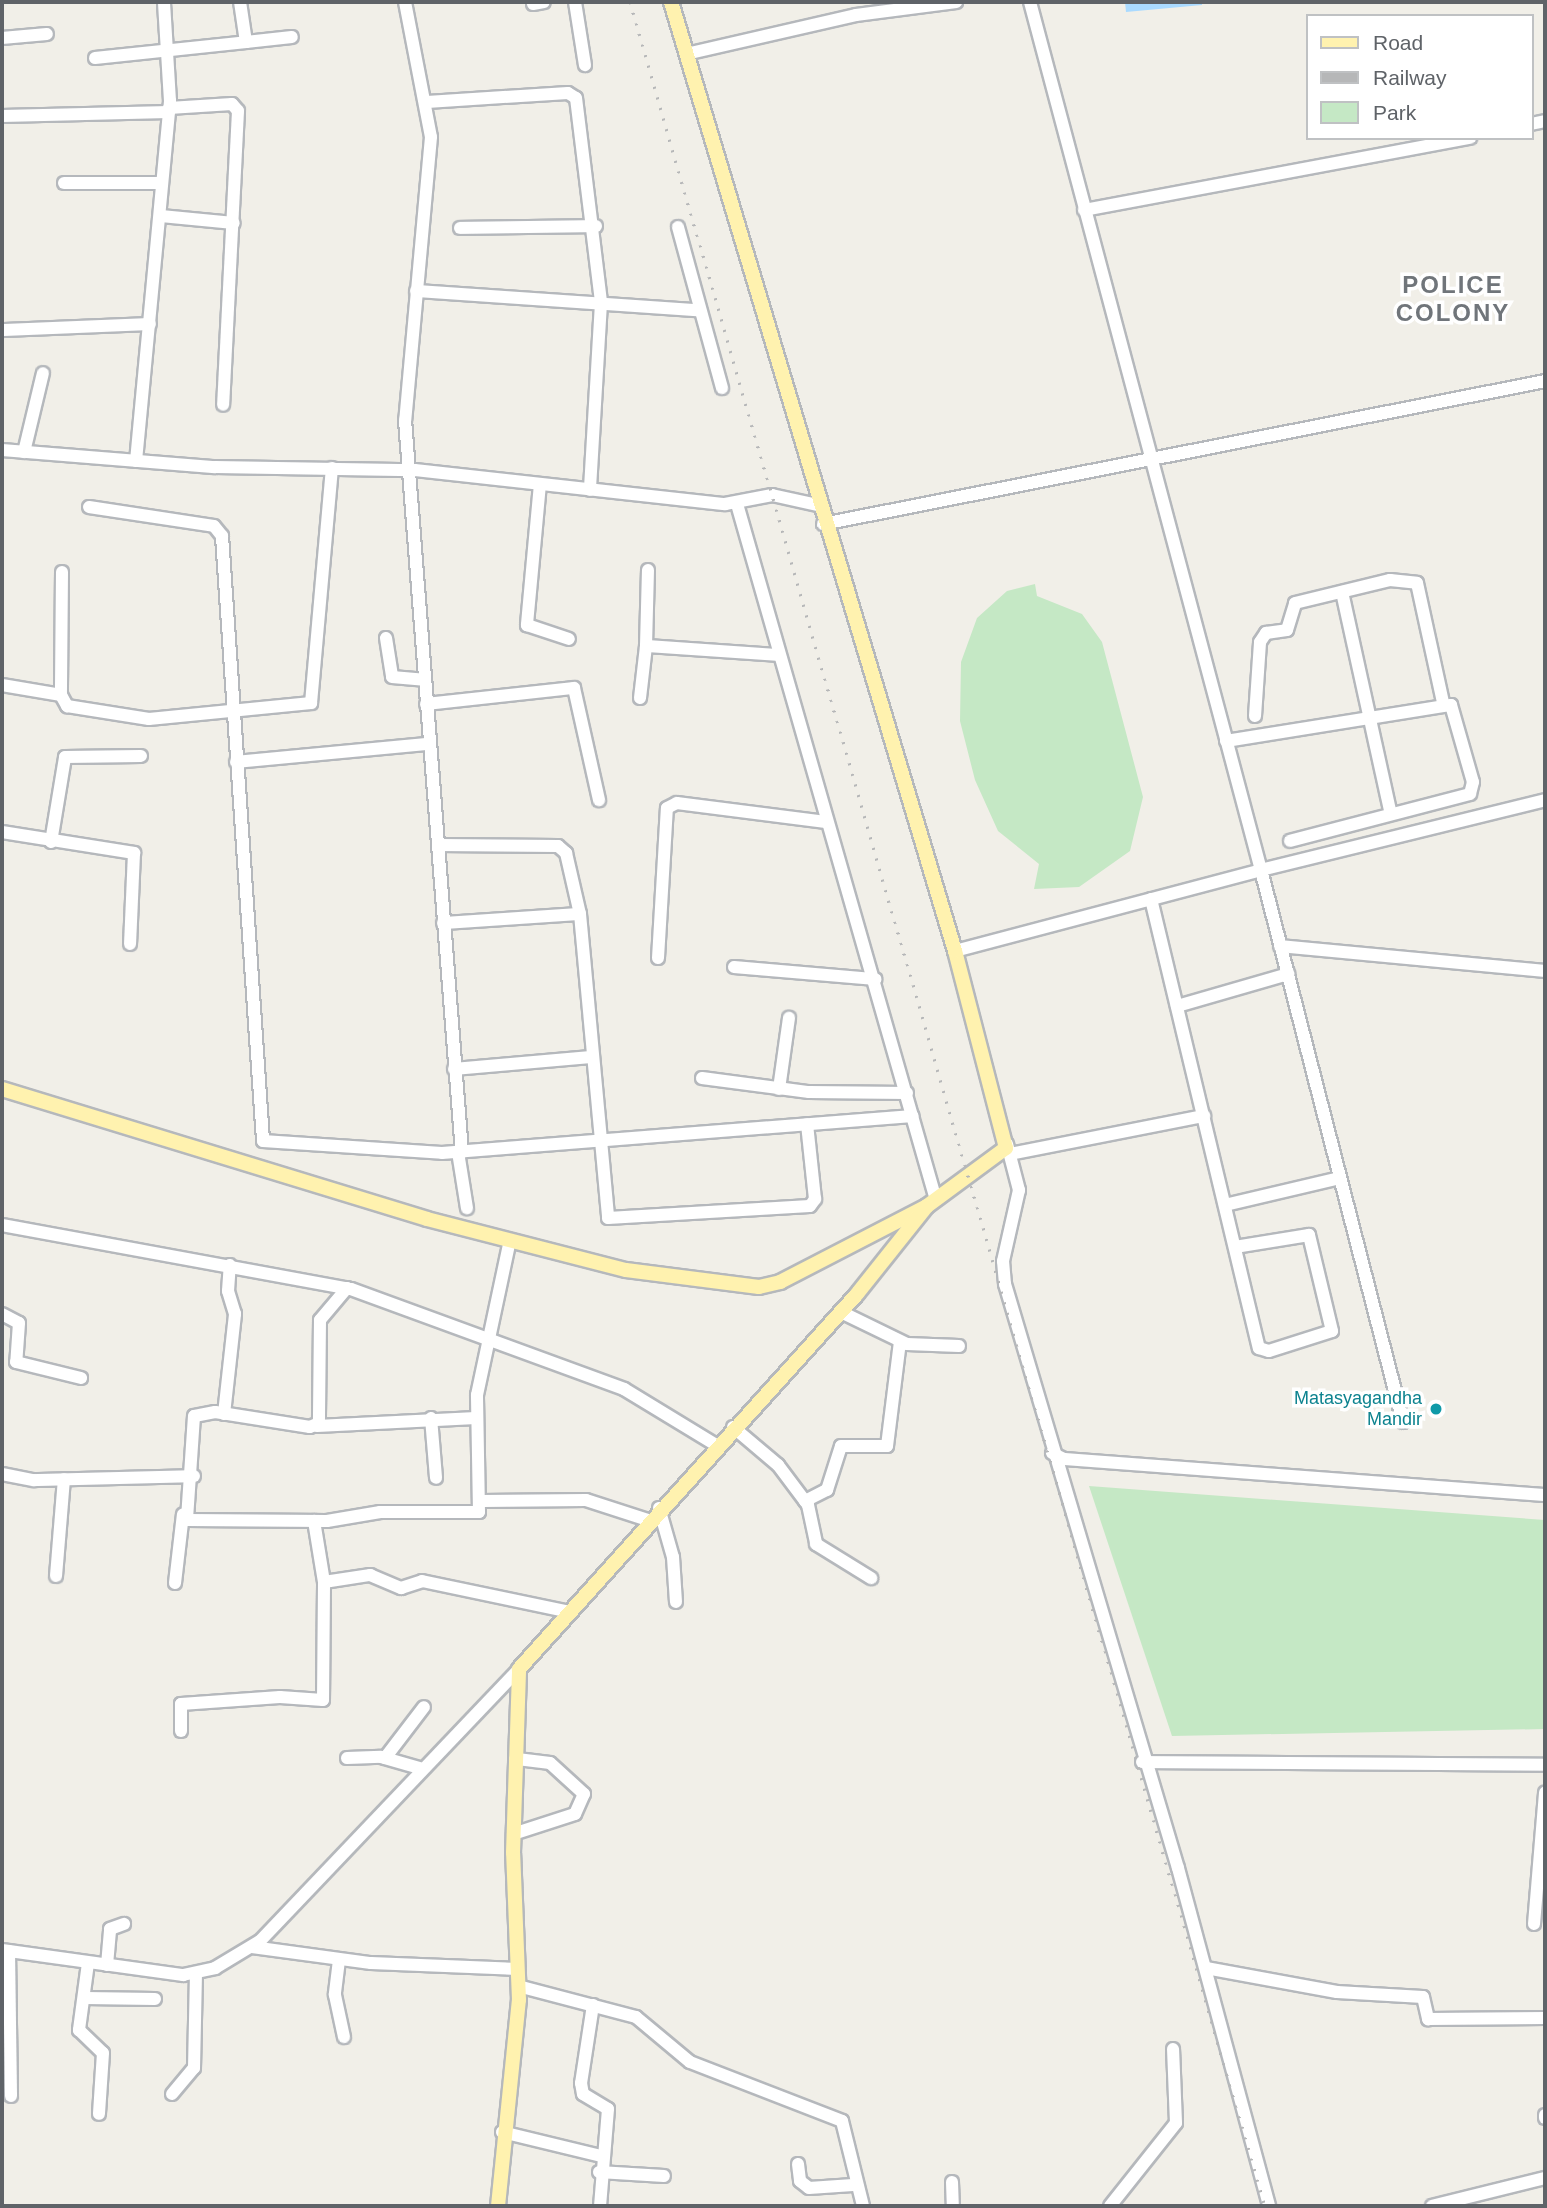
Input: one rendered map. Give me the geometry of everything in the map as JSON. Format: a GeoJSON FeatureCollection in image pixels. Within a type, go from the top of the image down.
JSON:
{"type":"FeatureCollection","features":[{"type":"Feature","properties":{"kind":"main road"},"geometry":{"type":"LineString","coordinates":[[2,1089],[159,1141],[510,1240],[626,1270],[760,1287],[780,1282],[931,1203],[1009,1149],[955,951],[817,505],[671,2]]}},
{"type":"Feature","properties":{"kind":"main road"},"geometry":{"type":"LineString","coordinates":[[498,2206],[502,2132],[516,2057],[518,1969],[513,1834],[519,1669],[566,1611],[648,1520],[841,1312],[931,1203]]}},
{"type":"Feature","properties":{"kind":"street"},"geometry":{"type":"LineString","coordinates":[[136,461],[169,110],[164,2]]}},
{"type":"Feature","properties":{"kind":"street"},"geometry":{"type":"LineString","coordinates":[[240,2],[246,42]]}},
{"type":"Feature","properties":{"kind":"street"},"geometry":{"type":"LineString","coordinates":[[405,2],[427,102],[431,137],[405,420],[411,470],[428,744],[460,1152],[467,1208]]}},
{"type":"Feature","properties":{"kind":"street"},"geometry":{"type":"LineString","coordinates":[[575,2],[585,65]]}},
{"type":"Feature","properties":{"kind":"street"},"geometry":{"type":"LineString","coordinates":[[686,54],[856,15],[956,2]]}},
{"type":"Feature","properties":{"kind":"street"},"geometry":{"type":"LineString","coordinates":[[1030,2],[1261,870],[1403,1422]]}},
{"type":"Feature","properties":{"kind":"street"},"geometry":{"type":"LineString","coordinates":[[2,38],[47,34]]}},
{"type":"Feature","properties":{"kind":"street"},"geometry":{"type":"LineString","coordinates":[[95,58],[292,37]]}},
{"type":"Feature","properties":{"kind":"street"},"geometry":{"type":"LineString","coordinates":[[427,102],[573,94],[596,226],[601,303],[590,490]]}},
{"type":"Feature","properties":{"kind":"street"},"geometry":{"type":"LineString","coordinates":[[2,116],[236,106],[234,223],[223,405]]}},
{"type":"Feature","properties":{"kind":"street"},"geometry":{"type":"LineString","coordinates":[[1084,210],[1459,140]]}},
{"type":"Feature","properties":{"kind":"street"},"geometry":{"type":"LineString","coordinates":[[64,183],[162,183]]}},
{"type":"Feature","properties":{"kind":"street"},"geometry":{"type":"LineString","coordinates":[[161,216],[234,223]]}},
{"type":"Feature","properties":{"kind":"street"},"geometry":{"type":"LineString","coordinates":[[460,228],[596,226]]}},
{"type":"Feature","properties":{"kind":"street"},"geometry":{"type":"LineString","coordinates":[[678,228],[698,310],[722,388]]}},
{"type":"Feature","properties":{"kind":"street"},"geometry":{"type":"LineString","coordinates":[[416,291],[698,310]]}},
{"type":"Feature","properties":{"kind":"street"},"geometry":{"type":"LineString","coordinates":[[2,330],[150,324]]}},
{"type":"Feature","properties":{"kind":"street"},"geometry":{"type":"LineString","coordinates":[[24,452],[43,373]]}},
{"type":"Feature","properties":{"kind":"street"},"geometry":{"type":"LineString","coordinates":[[823,524],[1152,456],[1545,381]]}},
{"type":"Feature","properties":{"kind":"street"},"geometry":{"type":"LineString","coordinates":[[2,450],[136,461],[411,470],[737,504],[772,495],[817,505]]}},
{"type":"Feature","properties":{"kind":"street"},"geometry":{"type":"LineString","coordinates":[[2,685],[61,695],[74,710],[131,718],[314,700],[332,468]]}},
{"type":"Feature","properties":{"kind":"street"},"geometry":{"type":"LineString","coordinates":[[540,484],[527,625],[569,639]]}},
{"type":"Feature","properties":{"kind":"street"},"geometry":{"type":"LineString","coordinates":[[737,504],[826,822],[907,1093],[931,1203]]}},
{"type":"Feature","properties":{"kind":"street"},"geometry":{"type":"LineString","coordinates":[[89,507],[220,530],[260,1137],[299,1147],[460,1152],[913,1116]]}},
{"type":"Feature","properties":{"kind":"street"},"geometry":{"type":"LineString","coordinates":[[640,698],[646,646],[648,570]]}},
{"type":"Feature","properties":{"kind":"street"},"geometry":{"type":"LineString","coordinates":[[61,695],[62,572]]}},
{"type":"Feature","properties":{"kind":"street"},"geometry":{"type":"LineString","coordinates":[[1255,716],[1263,637],[1287,630],[1295,603],[1390,580],[1417,583],[1443,702]]}},
{"type":"Feature","properties":{"kind":"street"},"geometry":{"type":"LineString","coordinates":[[1342,592],[1391,814]]}},
{"type":"Feature","properties":{"kind":"street"},"geometry":{"type":"LineString","coordinates":[[386,638],[392,677],[424,680]]}},
{"type":"Feature","properties":{"kind":"street"},"geometry":{"type":"LineString","coordinates":[[646,646],[778,655]]}},
{"type":"Feature","properties":{"kind":"street"},"geometry":{"type":"LineString","coordinates":[[426,704],[573,688],[599,800]]}},
{"type":"Feature","properties":{"kind":"street"},"geometry":{"type":"LineString","coordinates":[[1226,741],[1443,702],[1451,705],[1473,789],[1290,841]]}},
{"type":"Feature","properties":{"kind":"street"},"geometry":{"type":"LineString","coordinates":[[236,762],[428,744]]}},
{"type":"Feature","properties":{"kind":"street"},"geometry":{"type":"LineString","coordinates":[[51,842],[65,757],[141,756]]}},
{"type":"Feature","properties":{"kind":"street"},"geometry":{"type":"LineString","coordinates":[[955,951],[1261,870],[1545,800]]}},
{"type":"Feature","properties":{"kind":"street"},"geometry":{"type":"LineString","coordinates":[[658,958],[662,827],[672,804],[826,822]]}},
{"type":"Feature","properties":{"kind":"street"},"geometry":{"type":"LineString","coordinates":[[2,832],[51,842],[134,853],[130,944]]}},
{"type":"Feature","properties":{"kind":"street"},"geometry":{"type":"LineString","coordinates":[[438,845],[558,846],[570,864],[580,914],[605,1215],[633,1221],[810,1206],[815,1199],[807,1124]]}},
{"type":"Feature","properties":{"kind":"street"},"geometry":{"type":"LineString","coordinates":[[1151,899],[1235,1247],[1261,1351],[1332,1331],[1309,1235],[1235,1247]]}},
{"type":"Feature","properties":{"kind":"street"},"geometry":{"type":"LineString","coordinates":[[443,923],[580,914]]}},
{"type":"Feature","properties":{"kind":"street"},"geometry":{"type":"LineString","coordinates":[[1280,946],[1545,971]]}},
{"type":"Feature","properties":{"kind":"street"},"geometry":{"type":"LineString","coordinates":[[734,967],[875,979]]}},
{"type":"Feature","properties":{"kind":"street"},"geometry":{"type":"LineString","coordinates":[[1177,1006],[1288,974]]}},
{"type":"Feature","properties":{"kind":"street"},"geometry":{"type":"LineString","coordinates":[[779,1089],[789,1018]]}},
{"type":"Feature","properties":{"kind":"street"},"geometry":{"type":"LineString","coordinates":[[454,1069],[590,1057]]}},
{"type":"Feature","properties":{"kind":"street"},"geometry":{"type":"LineString","coordinates":[[702,1078],[779,1089],[907,1093]]}},
{"type":"Feature","properties":{"kind":"street"},"geometry":{"type":"LineString","coordinates":[[1204,1116],[1009,1149],[1019,1206],[1003,1273],[1142,1762],[1206,1968],[1269,2206]]}},
{"type":"Feature","properties":{"kind":"street"},"geometry":{"type":"LineString","coordinates":[[1225,1205],[1340,1178]]}},
{"type":"Feature","properties":{"kind":"street"},"geometry":{"type":"LineString","coordinates":[[2,1224],[347,1288],[624,1389],[716,1445]]}},
{"type":"Feature","properties":{"kind":"street"},"geometry":{"type":"LineString","coordinates":[[482,1501],[476,1418],[487,1337],[510,1240]]}},
{"type":"Feature","properties":{"kind":"street"},"geometry":{"type":"LineString","coordinates":[[224,1413],[234,1314],[228,1291],[230,1265]]}},
{"type":"Feature","properties":{"kind":"street"},"geometry":{"type":"LineString","coordinates":[[317,1426],[320,1320],[347,1288]]}},
{"type":"Feature","properties":{"kind":"street"},"geometry":{"type":"LineString","coordinates":[[841,1312],[900,1342],[960,1346]]}},
{"type":"Feature","properties":{"kind":"street"},"geometry":{"type":"LineString","coordinates":[[2,1314],[19,1323],[16,1362],[81,1378]]}},
{"type":"Feature","properties":{"kind":"street"},"geometry":{"type":"LineString","coordinates":[[805,1502],[827,1490],[841,1446],[887,1446],[900,1342]]}},
{"type":"Feature","properties":{"kind":"street"},"geometry":{"type":"LineString","coordinates":[[175,1583],[183,1514],[194,1476],[194,1416],[224,1413],[317,1426],[431,1418],[476,1418]]}},
{"type":"Feature","properties":{"kind":"street"},"geometry":{"type":"LineString","coordinates":[[431,1418],[436,1478]]}},
{"type":"Feature","properties":{"kind":"street"},"geometry":{"type":"LineString","coordinates":[[733,1427],[778,1465],[805,1502],[816,1544],[871,1578]]}},
{"type":"Feature","properties":{"kind":"street"},"geometry":{"type":"LineString","coordinates":[[1052,1453],[1064,1459],[1545,1494]]}},
{"type":"Feature","properties":{"kind":"street"},"geometry":{"type":"LineString","coordinates":[[2,1474],[64,1479],[194,1476]]}},
{"type":"Feature","properties":{"kind":"street"},"geometry":{"type":"LineString","coordinates":[[56,1576],[64,1479]]}},
{"type":"Feature","properties":{"kind":"street"},"geometry":{"type":"LineString","coordinates":[[183,1514],[192,1521],[314,1521],[383,1512],[470,1514],[482,1501],[586,1500],[648,1520]]}},
{"type":"Feature","properties":{"kind":"street"},"geometry":{"type":"LineString","coordinates":[[659,1508],[673,1557],[676,1602]]}},
{"type":"Feature","properties":{"kind":"street"},"geometry":{"type":"LineString","coordinates":[[181,1731],[181,1704],[323,1700],[324,1582],[314,1521]]}},
{"type":"Feature","properties":{"kind":"street"},"geometry":{"type":"LineString","coordinates":[[324,1582],[370,1575],[401,1588],[422,1581],[566,1611]]}},
{"type":"Feature","properties":{"kind":"street"},"geometry":{"type":"LineString","coordinates":[[11,2096],[5,1951],[197,1974],[252,1947],[419,1768],[519,1669]]}},
{"type":"Feature","properties":{"kind":"street"},"geometry":{"type":"LineString","coordinates":[[385,1758],[424,1707]]}},
{"type":"Feature","properties":{"kind":"street"},"geometry":{"type":"LineString","coordinates":[[347,1758],[385,1758],[419,1768]]}},
{"type":"Feature","properties":{"kind":"street"},"geometry":{"type":"LineString","coordinates":[[513,1834],[575,1814],[584,1794],[551,1763],[515,1759]]}},
{"type":"Feature","properties":{"kind":"street"},"geometry":{"type":"LineString","coordinates":[[1142,1762],[1545,1765]]}},
{"type":"Feature","properties":{"kind":"street"},"geometry":{"type":"LineString","coordinates":[[1534,1924],[1542,1863],[1545,1792]]}},
{"type":"Feature","properties":{"kind":"street"},"geometry":{"type":"LineString","coordinates":[[107,1965],[110,1929],[124,1924]]}},
{"type":"Feature","properties":{"kind":"street"},"geometry":{"type":"LineString","coordinates":[[252,1947],[339,1960],[518,1969]]}},
{"type":"Feature","properties":{"kind":"street"},"geometry":{"type":"LineString","coordinates":[[339,1960],[335,1996],[344,2037]]}},
{"type":"Feature","properties":{"kind":"street"},"geometry":{"type":"LineString","coordinates":[[88,1963],[79,2030],[103,2053],[99,2114]]}},
{"type":"Feature","properties":{"kind":"street"},"geometry":{"type":"LineString","coordinates":[[1206,1968],[1337,1992],[1423,1997],[1428,2019],[1545,2018]]}},
{"type":"Feature","properties":{"kind":"street"},"geometry":{"type":"LineString","coordinates":[[172,2094],[189,2082],[196,2060],[197,1974]]}},
{"type":"Feature","properties":{"kind":"street"},"geometry":{"type":"LineString","coordinates":[[518,1986],[647,2022],[690,2062],[842,2121],[853,2185],[863,2206]]}},
{"type":"Feature","properties":{"kind":"street"},"geometry":{"type":"LineString","coordinates":[[85,1998],[155,1999]]}},
{"type":"Feature","properties":{"kind":"street"},"geometry":{"type":"LineString","coordinates":[[593,2005],[581,2083],[586,2097],[606,2104],[599,2172],[600,2206]]}},
{"type":"Feature","properties":{"kind":"street"},"geometry":{"type":"LineString","coordinates":[[1110,2206],[1176,2123],[1173,2049]]}},
{"type":"Feature","properties":{"kind":"street"},"geometry":{"type":"LineString","coordinates":[[502,2132],[601,2156]]}},
{"type":"Feature","properties":{"kind":"street"},"geometry":{"type":"LineString","coordinates":[[798,2164],[800,2181],[809,2188],[853,2185]]}},
{"type":"Feature","properties":{"kind":"street"},"geometry":{"type":"LineString","coordinates":[[599,2172],[664,2176]]}},
{"type":"Feature","properties":{"kind":"street"},"geometry":{"type":"LineString","coordinates":[[1432,2206],[1545,2178]]}},
{"type":"Feature","properties":{"kind":"street"},"geometry":{"type":"LineString","coordinates":[[952,2182],[953,2206]]}},
{"type":"Feature","properties":{"kind":"green space"},"geometry":{"type":"Polygon","coordinates":[[[1035,584],[1037,596],[1082,614],[1102,642],[1143,797],[1130,851],[1079,887],[1034,889],[1039,864],[998,831],[975,780],[960,721],[961,662],[977,618],[1007,591],[1035,584]]]}},
{"type":"Feature","properties":{"kind":"green space"},"geometry":{"type":"Polygon","coordinates":[[[1089,1486],[1545,1520],[1545,1729],[1172,1736],[1089,1486]]]}},
{"type":"Feature","properties":{"kind":"water"},"geometry":{"type":"Polygon","coordinates":[[[1125,2],[1202,2],[1202,5],[1126,12],[1125,2]]]}},
{"type":"Feature","properties":{"kind":"railway"},"geometry":{"type":"LineString","coordinates":[[630,2],[1265,2206]]}},
{"type":"Feature","properties":{"kind":"place","name":"Matasyagandha Mandir"},"geometry":{"type":"Point","coordinates":[1436,1409]}},
{"type":"Feature","properties":{"kind":"district","name":"POLICE COLONY"},"geometry":{"type":"Point","coordinates":[1453,299]}}]}
